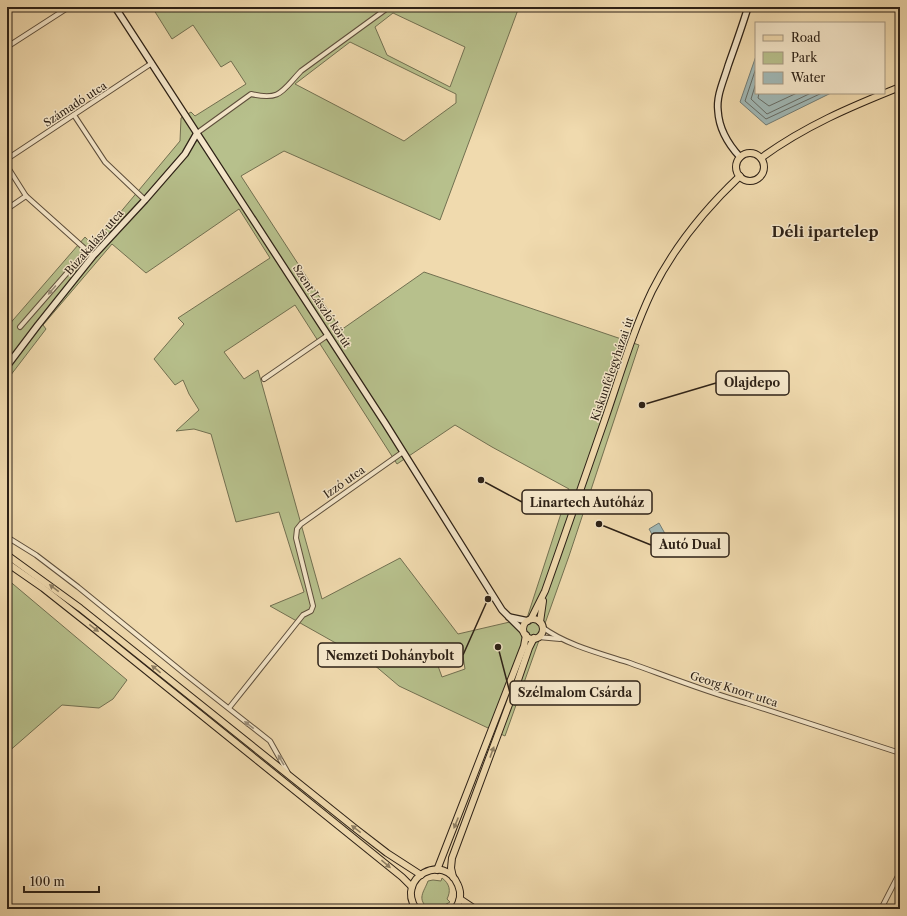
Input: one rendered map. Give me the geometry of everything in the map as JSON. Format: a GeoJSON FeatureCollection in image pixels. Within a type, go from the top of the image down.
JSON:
{"type":"FeatureCollection","features":[{"type":"Feature","properties":{"kind":"main road"},"geometry":{"type":"LineString","coordinates":[[885,93],[900,87]]}},
{"type":"Feature","properties":{"kind":"main road"},"geometry":{"type":"LineString","coordinates":[[761,158],[802,131],[847,109],[883,94]]}},
{"type":"Feature","properties":{"kind":"main road"},"geometry":{"type":"LineString","coordinates":[[746,153],[750,153],[761,158],[764,169],[758,179],[750,181],[743,179],[740,176],[736,167],[740,157],[746,153]]}},
{"type":"Feature","properties":{"kind":"main road","name":"Kiskunfélegyházai út"},"geometry":{"type":"LineString","coordinates":[[529,620],[545,591],[640,318],[652,291],[673,255],[694,224],[740,176]]}},
{"type":"Feature","properties":{"kind":"main road"},"geometry":{"type":"LineString","coordinates":[[7,555],[80,608],[292,779],[374,843],[421,875]]}},
{"type":"Feature","properties":{"kind":"main road"},"geometry":{"type":"LineString","coordinates":[[7,563],[43,588],[174,691],[402,877],[412,887]]}},
{"type":"Feature","properties":{"kind":"main road","name":"Kiskunfélegyházai út"},"geometry":{"type":"LineString","coordinates":[[541,625],[545,591]]}},
{"type":"Feature","properties":{"kind":"main road"},"geometry":{"type":"LineString","coordinates":[[437,870],[524,646],[524,625],[529,620],[536,620],[541,625],[542,633],[536,638],[529,648],[452,858],[451,868],[453,877],[459,888],[460,899],[455,909]]}},
{"type":"Feature","properties":{"kind":"main road"},"geometry":{"type":"LineString","coordinates":[[524,633],[530,638],[536,638]]}},
{"type":"Feature","properties":{"kind":"main road"},"geometry":{"type":"LineString","coordinates":[[416,909],[411,897],[412,887],[414,882],[421,875],[427,871],[437,870],[447,872],[453,877]]}},
{"type":"Feature","properties":{"kind":"main road"},"geometry":{"type":"LineString","coordinates":[[460,899],[475,909]]}},
{"type":"Feature","properties":{"kind":"street"},"geometry":{"type":"LineString","coordinates":[[7,47],[69,7]]}},
{"type":"Feature","properties":{"kind":"street","name":"Szent László körút"},"geometry":{"type":"LineString","coordinates":[[115,7],[328,335],[502,610],[524,633]]}},
{"type":"Feature","properties":{"kind":"street"},"geometry":{"type":"LineString","coordinates":[[197,133],[251,94],[272,97],[278,94],[290,84],[301,71],[389,7]]}},
{"type":"Feature","properties":{"kind":"street"},"geometry":{"type":"LineString","coordinates":[[740,157],[728,142],[719,121],[718,109],[721,87],[748,7]]}},
{"type":"Feature","properties":{"kind":"street","name":"Számadó utca"},"geometry":{"type":"LineString","coordinates":[[7,159],[152,63]]}},
{"type":"Feature","properties":{"kind":"street"},"geometry":{"type":"LineString","coordinates":[[74,115],[105,162],[145,200]]}},
{"type":"Feature","properties":{"kind":"street","name":"Búzakalász utca"},"geometry":{"type":"LineString","coordinates":[[7,366],[93,256],[185,154],[197,133]]}},
{"type":"Feature","properties":{"kind":"street"},"geometry":{"type":"LineString","coordinates":[[7,166],[26,196],[93,256]]}},
{"type":"Feature","properties":{"kind":"street"},"geometry":{"type":"LineString","coordinates":[[7,209],[26,196]]}},
{"type":"Feature","properties":{"kind":"street","name":"Búzakalász utca"},"geometry":{"type":"LineString","coordinates":[[20,327],[87,250]]}},
{"type":"Feature","properties":{"kind":"street"},"geometry":{"type":"LineString","coordinates":[[264,379],[328,335]]}},
{"type":"Feature","properties":{"kind":"street","name":"Izzó utca"},"geometry":{"type":"LineString","coordinates":[[229,708],[303,615],[311,611],[313,606],[296,538],[297,529],[301,524],[403,452]]}},
{"type":"Feature","properties":{"kind":"street"},"geometry":{"type":"LineString","coordinates":[[7,537],[36,555],[270,741],[292,779]]}},
{"type":"Feature","properties":{"kind":"street"},"geometry":{"type":"LineString","coordinates":[[509,617],[529,620]]}},
{"type":"Feature","properties":{"kind":"street","name":"Georg Knorr utca"},"geometry":{"type":"LineString","coordinates":[[541,625],[563,640],[721,696],[900,753]]}},
{"type":"Feature","properties":{"kind":"street","name":"Georg Knorr utca"},"geometry":{"type":"LineString","coordinates":[[536,638],[563,640]]}},
{"type":"Feature","properties":{"kind":"street"},"geometry":{"type":"LineString","coordinates":[[881,909],[900,872]]}},
{"type":"Feature","properties":{"kind":"green space"},"geometry":{"type":"Polygon","coordinates":[[[152,7],[519,7],[440,220],[284,151],[241,176],[341,330],[424,272],[639,345],[569,556],[505,736],[399,686],[373,664],[270,606],[304,592],[279,512],[236,522],[211,434],[194,429],[176,431],[199,410],[189,394],[183,380],[175,385],[154,359],[184,324],[178,318],[270,258],[239,209],[146,273],[112,244],[43,325],[46,329],[7,380],[7,327],[85,237],[93,245],[180,141],[181,118],[191,112],[195,116],[246,84],[231,61],[221,67],[193,25],[172,39],[152,7]],[[393,13],[375,27],[387,55],[450,87],[465,47],[393,13]],[[350,42],[295,84],[404,141],[456,103],[456,94],[350,42]],[[295,305],[224,352],[244,379],[258,370],[322,599],[400,558],[458,634],[527,618],[569,489],[455,425],[397,464],[295,305]],[[462,650],[434,655],[442,677],[465,669],[462,650]]]}},
{"type":"Feature","properties":{"kind":"green space"},"geometry":{"type":"Polygon","coordinates":[[[7,579],[127,680],[113,699],[99,708],[62,705],[7,753],[7,590],[11,587],[7,583],[7,579]]]}},
{"type":"Feature","properties":{"kind":"green space"},"geometry":{"type":"Polygon","coordinates":[[[442,878],[448,885],[449,893],[447,899],[450,902],[441,907],[431,905],[429,909],[423,902],[423,892],[428,881],[441,881],[442,878]]]}},
{"type":"Feature","properties":{"kind":"water"},"geometry":{"type":"Polygon","coordinates":[[[755,59],[755,94],[829,94],[766,125],[740,102],[755,59]]]}},
{"type":"Feature","properties":{"kind":"water"},"geometry":{"type":"Polygon","coordinates":[[[659,523],[668,539],[658,545],[649,529],[659,523]]]}},
{"type":"Feature","properties":{"kind":"place","name":"Olajdepo"},"geometry":{"type":"Point","coordinates":[642,405]}},
{"type":"Feature","properties":{"kind":"place","name":"Linartech Autóház"},"geometry":{"type":"Point","coordinates":[481,480]}},
{"type":"Feature","properties":{"kind":"place","name":"Autó Dual"},"geometry":{"type":"Point","coordinates":[599,524]}},
{"type":"Feature","properties":{"kind":"place","name":"Nemzeti Dohánybolt"},"geometry":{"type":"Point","coordinates":[488,599]}},
{"type":"Feature","properties":{"kind":"place","name":"Szélmalom Csárda"},"geometry":{"type":"Point","coordinates":[498,647]}},
{"type":"Feature","properties":{"kind":"district","name":"Déli ipartelep"},"geometry":{"type":"Point","coordinates":[825,231]}}]}
